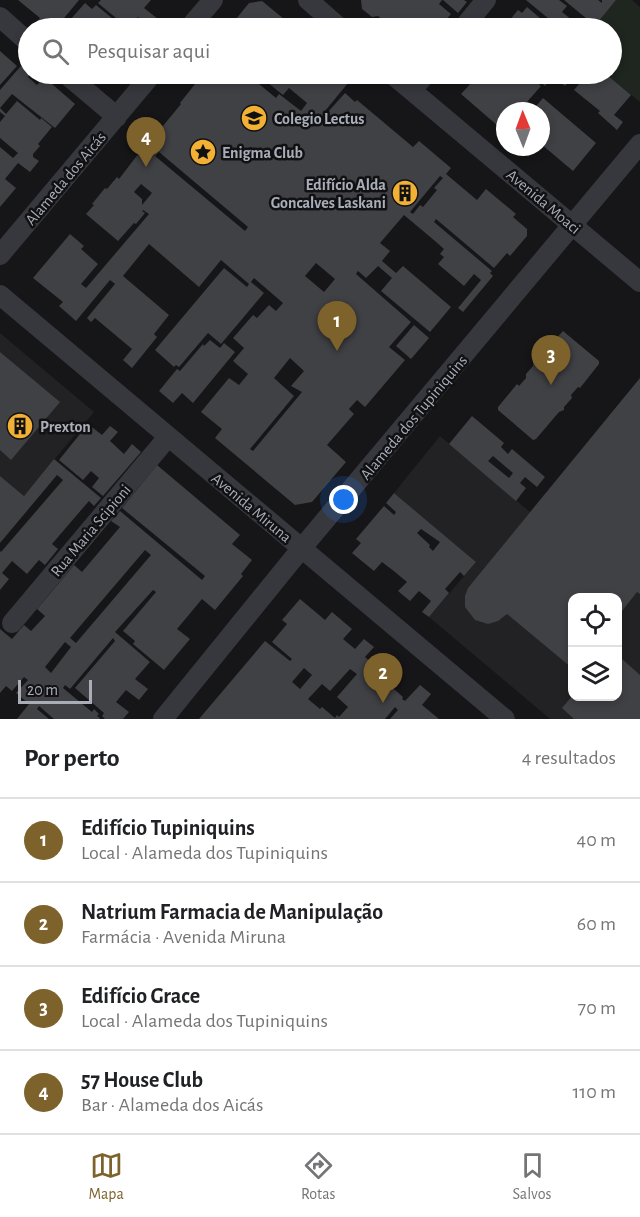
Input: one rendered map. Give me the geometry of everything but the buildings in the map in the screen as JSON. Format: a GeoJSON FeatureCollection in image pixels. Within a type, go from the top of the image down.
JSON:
{"type":"FeatureCollection","features":[{"type":"Feature","properties":{"kind":"street"},"geometry":{"type":"LineString","coordinates":[[198,18],[213,0]]}},
{"type":"Feature","properties":{"kind":"street"},"geometry":{"type":"LineString","coordinates":[[308,0],[329,18]]}},
{"type":"Feature","properties":{"kind":"street"},"geometry":{"type":"LineString","coordinates":[[471,18],[486,0]]}},
{"type":"Feature","properties":{"kind":"street"},"geometry":{"type":"LineString","coordinates":[[0,17],[18,33]]}},
{"type":"Feature","properties":{"kind":"street"},"geometry":{"type":"LineString","coordinates":[[78,84],[117,117]]}},
{"type":"Feature","properties":{"kind":"street","name":"Alameda dos Aicás"},"geometry":{"type":"LineString","coordinates":[[0,255],[144,84]]}},
{"type":"Feature","properties":{"kind":"street","name":"Avenida Moaci"},"geometry":{"type":"LineString","coordinates":[[404,84],[640,282]]}},
{"type":"Feature","properties":{"kind":"street"},"geometry":{"type":"LineString","coordinates":[[412,90],[417,84]]}},
{"type":"Feature","properties":{"kind":"street","name":"Alameda dos Tupiniquins"},"geometry":{"type":"LineString","coordinates":[[163,719],[301,549],[640,144]]}},
{"type":"Feature","properties":{"kind":"street","name":"Avenida Miruna"},"geometry":{"type":"LineString","coordinates":[[0,295],[505,719]]}},
{"type":"Feature","properties":{"kind":"street","name":"Rua Maria Scipioni"},"geometry":{"type":"LineString","coordinates":[[12,623],[168,437]]}},
{"type":"Feature","properties":{"kind":"shaded area"},"geometry":{"type":"Polygon","coordinates":[[[616,0],[632,0],[640,7],[640,102],[618,84],[622,84],[622,18],[601,18],[616,0]]]}},
{"type":"Feature","properties":{"kind":"shaded area"},"geometry":{"type":"Polygon","coordinates":[[[0,333],[94,412],[24,496],[0,476],[0,333]]]}},
{"type":"Feature","properties":{"kind":"shaded area"},"geometry":{"type":"Polygon","coordinates":[[[640,378],[640,675],[632,669],[622,681],[622,593],[568,593],[568,701],[576,701],[590,719],[550,719],[429,617],[476,562],[394,493],[440,436],[530,512],[640,378]]]}},
{"type":"Feature","properties":{"kind":"place","name":"Colegio Lectus"},"geometry":{"type":"Point","coordinates":[254,118]}},
{"type":"Feature","properties":{"kind":"place","name":"Enigma Club"},"geometry":{"type":"Point","coordinates":[203,152]}},
{"type":"Feature","properties":{"kind":"place","name":"57 House Club"},"geometry":{"type":"Point","coordinates":[146,167]}},
{"type":"Feature","properties":{"kind":"place","name":"Edifício Alda Goncalves Laskani"},"geometry":{"type":"Point","coordinates":[405,193]}},
{"type":"Feature","properties":{"kind":"place","name":"Edifício Tupiniquins"},"geometry":{"type":"Point","coordinates":[337,351]}},
{"type":"Feature","properties":{"kind":"place","name":"Edifício Grace"},"geometry":{"type":"Point","coordinates":[551,385]}},
{"type":"Feature","properties":{"kind":"place","name":"Prexton"},"geometry":{"type":"Point","coordinates":[20,426]}},
{"type":"Feature","properties":{"kind":"place","name":"Natrium Farmacia de Manipulação"},"geometry":{"type":"Point","coordinates":[383,703]}}]}
